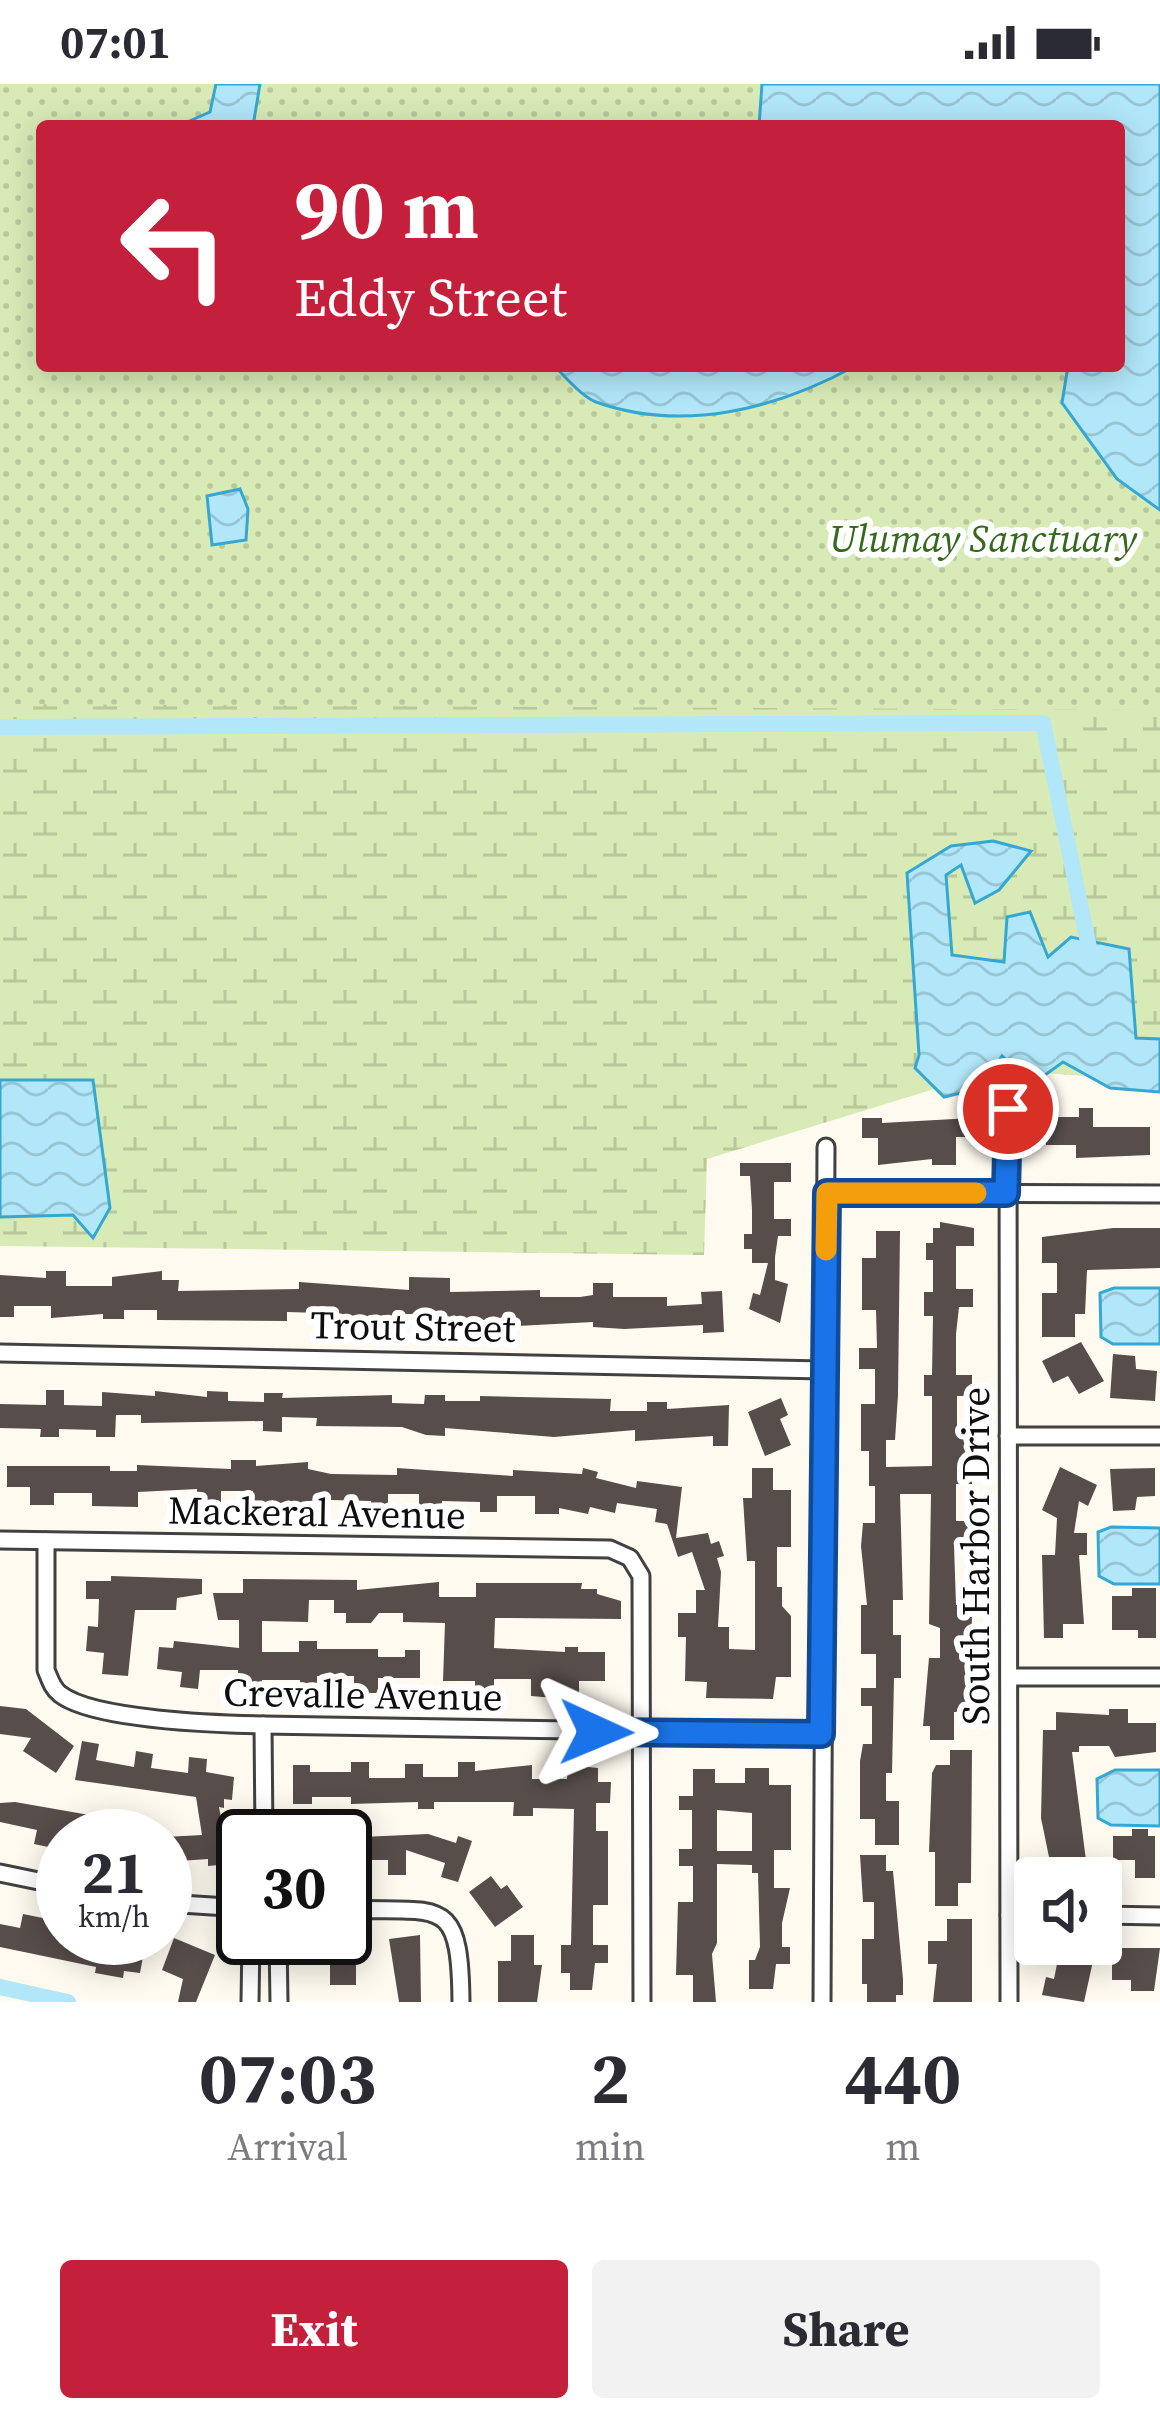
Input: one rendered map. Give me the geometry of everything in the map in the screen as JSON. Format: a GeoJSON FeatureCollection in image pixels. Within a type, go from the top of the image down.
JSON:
{"type":"FeatureCollection","features":[{"type":"Feature","properties":{"kind":"street","name":"South Harbor Drive"},"geometry":{"type":"LineString","coordinates":[[1008,1109],[1009,2002]]}},
{"type":"Feature","properties":{"kind":"street"},"geometry":{"type":"LineString","coordinates":[[822,2002],[826,1147]]}},
{"type":"Feature","properties":{"kind":"street"},"geometry":{"type":"LineString","coordinates":[[827,1193],[1160,1194]]}},
{"type":"Feature","properties":{"kind":"street","name":"Trout Street"},"geometry":{"type":"LineString","coordinates":[[0,1353],[824,1370]]}},
{"type":"Feature","properties":{"kind":"street"},"geometry":{"type":"LineString","coordinates":[[1008,1436],[1160,1436]]}},
{"type":"Feature","properties":{"kind":"street","name":"Mackeral Avenue"},"geometry":{"type":"LineString","coordinates":[[0,1540],[610,1549],[630,1558],[641,1576],[643,1733]]}},
{"type":"Feature","properties":{"kind":"street","name":"Crevalle Avenue"},"geometry":{"type":"LineString","coordinates":[[46,1541],[46,1670],[54,1689],[82,1703],[176,1722],[263,1726],[821,1734]]}},
{"type":"Feature","properties":{"kind":"street"},"geometry":{"type":"LineString","coordinates":[[1010,1677],[1160,1677]]}},
{"type":"Feature","properties":{"kind":"street"},"geometry":{"type":"LineString","coordinates":[[263,1726],[264,1809]]}},
{"type":"Feature","properties":{"kind":"street"},"geometry":{"type":"LineString","coordinates":[[642,2002],[643,1733]]}},
{"type":"Feature","properties":{"kind":"street"},"geometry":{"type":"LineString","coordinates":[[0,1873],[36,1880]]}},
{"type":"Feature","properties":{"kind":"street"},"geometry":{"type":"LineString","coordinates":[[372,1911],[433,1912],[451,1924],[460,1941],[461,2002]]}},
{"type":"Feature","properties":{"kind":"street"},"geometry":{"type":"LineString","coordinates":[[1009,1915],[1014,1915]]}},
{"type":"Feature","properties":{"kind":"street"},"geometry":{"type":"LineString","coordinates":[[1122,1915],[1160,1916]]}},
{"type":"Feature","properties":{"kind":"street"},"geometry":{"type":"LineString","coordinates":[[250,2002],[251,1965]]}},
{"type":"Feature","properties":{"kind":"street"},"geometry":{"type":"LineString","coordinates":[[278,1965],[279,2002]]}},
{"type":"Feature","properties":{"kind":"green space"},"geometry":{"type":"Polygon","coordinates":[[[0,84],[1160,84],[1160,1081],[996,1070],[707,1159],[704,1255],[0,1246],[0,84]]]}},
{"type":"Feature","properties":{"kind":"green space","name":"Ulumay Sanctuary"},"geometry":{"type":"Polygon","coordinates":[[[0,84],[1160,84],[1160,710],[0,704],[0,84]]]}},
{"type":"Feature","properties":{"kind":"water"},"geometry":{"type":"Polygon","coordinates":[[[216,84],[260,84],[254,120],[192,120],[210,112],[216,84]]]}},
{"type":"Feature","properties":{"kind":"water"},"geometry":{"type":"Polygon","coordinates":[[[762,84],[1160,84],[1160,510],[1117,479],[1062,403],[1067,372],[1125,372],[1125,120],[759,120],[762,84]]]}},
{"type":"Feature","properties":{"kind":"water"},"geometry":{"type":"Polygon","coordinates":[[[560,372],[843,372],[762,404],[696,416],[629,411],[596,402],[560,372]]]}},
{"type":"Feature","properties":{"kind":"water"},"geometry":{"type":"Polygon","coordinates":[[[240,489],[248,509],[246,540],[212,545],[207,496],[240,489]]]}},
{"type":"Feature","properties":{"kind":"water"},"geometry":{"type":"Polygon","coordinates":[[[993,841],[1031,851],[999,890],[975,903],[961,865],[946,875],[952,955],[1004,962],[1007,917],[1030,912],[1048,957],[1071,937],[1129,949],[1136,1038],[1160,1039],[1160,1092],[1110,1088],[1063,1062],[1031,1085],[1002,1056],[982,1088],[944,1097],[915,1068],[919,1055],[907,873],[951,846],[993,841]]]}},
{"type":"Feature","properties":{"kind":"water"},"geometry":{"type":"Polygon","coordinates":[[[0,1080],[93,1080],[110,1208],[93,1238],[73,1215],[0,1217],[0,1080]]]}},
{"type":"Feature","properties":{"kind":"water"},"geometry":{"type":"Polygon","coordinates":[[[1114,1288],[1160,1288],[1160,1344],[1113,1344],[1101,1337],[1100,1293],[1114,1288]]]}},
{"type":"Feature","properties":{"kind":"water"},"geometry":{"type":"Polygon","coordinates":[[[1111,1527],[1160,1528],[1160,1584],[1114,1584],[1099,1576],[1098,1532],[1111,1527]]]}},
{"type":"Feature","properties":{"kind":"water"},"geometry":{"type":"Polygon","coordinates":[[[1115,1770],[1160,1770],[1160,1826],[1111,1825],[1098,1818],[1097,1779],[1115,1770]]]}},
{"type":"Feature","properties":{"kind":"building"},"geometry":{"type":"Polygon","coordinates":[[[1079,1108],[1093,1108],[1093,1127],[1150,1127],[1150,1155],[1076,1158],[1076,1145],[1046,1145],[1046,1117],[1079,1117],[1079,1108]]]}},
{"type":"Feature","properties":{"kind":"building"},"geometry":{"type":"Polygon","coordinates":[[[862,1118],[882,1118],[882,1123],[972,1118],[972,1137],[956,1137],[956,1165],[932,1165],[932,1159],[878,1165],[878,1138],[862,1138],[862,1118]]]}},
{"type":"Feature","properties":{"kind":"building"},"geometry":{"type":"Polygon","coordinates":[[[740,1163],[791,1163],[791,1182],[774,1182],[774,1219],[791,1219],[791,1236],[778,1236],[775,1257],[775,1280],[788,1284],[780,1323],[749,1309],[753,1293],[760,1295],[768,1263],[752,1263],[752,1249],[744,1249],[744,1234],[752,1234],[752,1210],[750,1176],[740,1176],[740,1163]]]}},
{"type":"Feature","properties":{"kind":"building"},"geometry":{"type":"Polygon","coordinates":[[[940,1222],[974,1228],[974,1246],[956,1246],[956,1289],[973,1289],[973,1307],[959,1307],[956,1334],[956,1375],[972,1375],[972,1396],[957,1396],[957,1433],[972,1433],[972,1484],[956,1484],[956,1521],[972,1521],[972,1545],[954,1545],[956,1605],[972,1605],[971,1712],[954,1712],[954,1740],[930,1740],[930,1726],[923,1726],[929,1658],[940,1658],[940,1628],[929,1624],[931,1494],[900,1494],[903,1600],[893,1600],[893,1635],[901,1635],[901,1678],[894,1678],[892,1773],[886,1773],[886,1801],[899,1801],[899,1845],[875,1845],[875,1819],[860,1819],[860,1761],[863,1744],[872,1744],[872,1706],[861,1706],[861,1688],[876,1688],[876,1654],[861,1654],[861,1605],[867,1605],[861,1546],[863,1523],[875,1523],[875,1486],[869,1486],[869,1451],[861,1451],[861,1404],[875,1404],[875,1369],[859,1369],[859,1348],[877,1348],[876,1310],[862,1310],[862,1258],[876,1258],[876,1231],[900,1231],[898,1395],[895,1440],[886,1440],[886,1467],[932,1466],[932,1396],[924,1396],[924,1375],[932,1375],[933,1316],[924,1316],[924,1292],[933,1292],[933,1260],[926,1260],[926,1243],[933,1243],[933,1228],[940,1228],[940,1222]]]}},
{"type":"Feature","properties":{"kind":"building"},"geometry":{"type":"Polygon","coordinates":[[[1160,1228],[1160,1268],[1087,1270],[1085,1314],[1075,1314],[1075,1337],[1042,1337],[1042,1293],[1057,1293],[1057,1263],[1042,1263],[1042,1237],[1160,1228]]]}},
{"type":"Feature","properties":{"kind":"building"},"geometry":{"type":"Polygon","coordinates":[[[46,1271],[66,1271],[66,1286],[112,1286],[112,1277],[162,1271],[162,1280],[179,1280],[178,1291],[299,1289],[299,1282],[409,1290],[409,1277],[450,1278],[450,1292],[540,1290],[540,1297],[580,1297],[593,1295],[593,1283],[613,1283],[613,1297],[667,1297],[667,1306],[702,1304],[701,1292],[722,1291],[724,1332],[703,1333],[703,1325],[624,1329],[593,1327],[593,1322],[517,1326],[449,1319],[449,1324],[429,1324],[429,1314],[395,1314],[395,1323],[375,1323],[375,1318],[320,1322],[320,1313],[287,1312],[287,1321],[157,1320],[157,1310],[124,1310],[124,1319],[103,1319],[103,1314],[51,1318],[51,1306],[14,1306],[14,1317],[0,1317],[0,1275],[46,1278],[46,1271]]]}},
{"type":"Feature","properties":{"kind":"building"},"geometry":{"type":"Polygon","coordinates":[[[1081,1342],[1104,1381],[1079,1394],[1068,1376],[1053,1383],[1042,1361],[1081,1342]]]}},
{"type":"Feature","properties":{"kind":"building"},"geometry":{"type":"Polygon","coordinates":[[[1113,1354],[1135,1356],[1136,1369],[1157,1371],[1155,1401],[1110,1398],[1113,1354]]]}},
{"type":"Feature","properties":{"kind":"building"},"geometry":{"type":"Polygon","coordinates":[[[46,1390],[64,1390],[64,1405],[102,1406],[102,1392],[155,1396],[155,1391],[207,1397],[207,1391],[228,1392],[228,1401],[264,1402],[264,1393],[283,1393],[282,1398],[392,1395],[392,1403],[424,1404],[425,1395],[445,1395],[445,1401],[480,1401],[480,1396],[611,1399],[610,1411],[647,1411],[647,1402],[667,1402],[667,1409],[729,1405],[728,1446],[713,1446],[713,1436],[635,1441],[635,1430],[554,1437],[445,1428],[445,1436],[402,1427],[316,1426],[317,1418],[282,1417],[282,1432],[263,1431],[263,1421],[141,1423],[141,1415],[116,1415],[115,1437],[96,1437],[96,1430],[59,1429],[59,1437],[40,1437],[41,1429],[0,1428],[0,1404],[46,1405],[46,1390]]]}},
{"type":"Feature","properties":{"kind":"building"},"geometry":{"type":"Polygon","coordinates":[[[781,1398],[788,1415],[780,1419],[791,1445],[765,1456],[748,1412],[781,1398]]]}},
{"type":"Feature","properties":{"kind":"building"},"geometry":{"type":"Polygon","coordinates":[[[231,1460],[256,1460],[256,1466],[308,1462],[308,1469],[331,1474],[397,1475],[397,1468],[513,1476],[513,1470],[582,1474],[583,1468],[598,1472],[596,1478],[636,1488],[637,1481],[682,1487],[676,1538],[708,1533],[711,1544],[719,1541],[724,1556],[717,1558],[721,1572],[718,1627],[729,1627],[729,1649],[755,1650],[755,1561],[747,1561],[743,1498],[752,1498],[752,1468],[773,1468],[773,1490],[791,1490],[791,1547],[777,1547],[777,1587],[782,1587],[782,1606],[791,1616],[791,1677],[776,1677],[773,1699],[706,1698],[707,1682],[685,1681],[686,1637],[678,1637],[678,1613],[696,1613],[696,1590],[705,1590],[692,1552],[678,1557],[667,1524],[655,1522],[657,1509],[617,1503],[615,1513],[590,1507],[588,1514],[559,1508],[559,1514],[535,1514],[535,1496],[497,1496],[497,1512],[480,1512],[480,1502],[442,1501],[442,1511],[419,1511],[419,1494],[388,1494],[388,1510],[371,1510],[371,1501],[331,1500],[308,1501],[308,1509],[253,1508],[253,1491],[221,1491],[221,1508],[197,1508],[197,1489],[138,1492],[138,1507],[92,1506],[92,1493],[54,1493],[54,1505],[30,1505],[30,1487],[7,1487],[7,1466],[110,1466],[110,1471],[137,1471],[137,1465],[231,1469],[231,1460]]]}},
{"type":"Feature","properties":{"kind":"building"},"geometry":{"type":"Polygon","coordinates":[[[1060,1467],[1097,1485],[1088,1506],[1079,1501],[1074,1533],[1087,1533],[1087,1555],[1079,1555],[1084,1624],[1063,1624],[1063,1638],[1044,1638],[1042,1555],[1055,1555],[1057,1518],[1042,1510],[1060,1467]]]}},
{"type":"Feature","properties":{"kind":"building"},"geometry":{"type":"Polygon","coordinates":[[[1155,1468],[1155,1496],[1137,1497],[1135,1510],[1113,1511],[1110,1469],[1155,1468]]]}},
{"type":"Feature","properties":{"kind":"building"},"geometry":{"type":"Polygon","coordinates":[[[111,1576],[202,1579],[202,1594],[177,1598],[176,1610],[135,1610],[128,1676],[102,1674],[104,1653],[86,1651],[88,1626],[98,1627],[99,1599],[86,1599],[86,1581],[111,1581],[111,1576]]]}},
{"type":"Feature","properties":{"kind":"building"},"geometry":{"type":"Polygon","coordinates":[[[243,1579],[357,1580],[357,1590],[439,1582],[439,1597],[476,1597],[476,1583],[582,1583],[581,1589],[597,1589],[597,1594],[621,1601],[621,1619],[495,1618],[494,1648],[565,1652],[565,1647],[578,1647],[578,1652],[605,1652],[605,1681],[579,1681],[579,1700],[531,1696],[531,1679],[494,1679],[494,1694],[475,1694],[475,1681],[443,1681],[445,1623],[403,1622],[403,1613],[379,1613],[371,1623],[346,1623],[346,1613],[334,1613],[334,1600],[309,1600],[308,1622],[262,1621],[262,1652],[299,1652],[299,1641],[317,1641],[317,1649],[378,1649],[378,1657],[405,1657],[405,1650],[420,1650],[420,1678],[378,1678],[378,1693],[354,1693],[354,1676],[317,1676],[317,1688],[300,1688],[300,1680],[262,1680],[262,1688],[238,1688],[238,1670],[200,1670],[198,1689],[180,1687],[182,1672],[157,1669],[159,1647],[173,1648],[174,1641],[239,1648],[239,1620],[218,1620],[213,1593],[243,1593],[243,1579]]]}},
{"type":"Feature","properties":{"kind":"building"},"geometry":{"type":"Polygon","coordinates":[[[1132,1588],[1156,1588],[1156,1638],[1138,1638],[1138,1630],[1112,1630],[1112,1596],[1132,1596],[1132,1588]]]}},
{"type":"Feature","properties":{"kind":"building"},"geometry":{"type":"Polygon","coordinates":[[[0,1706],[26,1709],[74,1746],[56,1773],[23,1751],[31,1738],[0,1734],[0,1706]]]}},
{"type":"Feature","properties":{"kind":"building"},"geometry":{"type":"Polygon","coordinates":[[[1109,1709],[1128,1709],[1128,1723],[1156,1723],[1156,1752],[1115,1757],[1109,1746],[1079,1746],[1079,1752],[1072,1752],[1086,1857],[1049,1857],[1041,1818],[1043,1730],[1056,1730],[1056,1712],[1109,1715],[1109,1709]]]}},
{"type":"Feature","properties":{"kind":"building"},"geometry":{"type":"Polygon","coordinates":[[[82,1741],[99,1744],[96,1760],[134,1767],[136,1751],[153,1754],[151,1768],[188,1773],[189,1757],[207,1759],[206,1772],[234,1777],[232,1800],[224,1799],[224,1808],[216,1809],[216,1865],[208,1866],[208,1859],[192,1860],[192,1836],[202,1835],[196,1797],[75,1780],[82,1741]]]}},
{"type":"Feature","properties":{"kind":"building"},"geometry":{"type":"Polygon","coordinates":[[[950,1750],[972,1750],[971,1883],[958,1883],[958,1906],[935,1906],[935,1852],[929,1852],[932,1773],[936,1765],[950,1765],[950,1750]]]}},
{"type":"Feature","properties":{"kind":"building"},"geometry":{"type":"Polygon","coordinates":[[[351,1762],[369,1762],[369,1778],[405,1778],[405,1764],[423,1764],[423,1777],[458,1777],[458,1762],[475,1762],[475,1771],[532,1765],[532,1779],[567,1779],[568,1765],[598,1768],[598,1782],[611,1782],[610,1803],[596,1803],[596,1831],[608,1831],[608,1905],[593,1905],[593,1945],[608,1945],[608,1963],[595,1963],[592,1990],[570,1990],[570,1973],[561,1973],[561,1945],[571,1945],[574,1809],[533,1808],[533,1816],[513,1816],[514,1802],[434,1802],[434,1809],[418,1809],[418,1802],[351,1804],[351,1797],[312,1797],[312,1804],[293,1804],[293,1765],[310,1765],[310,1772],[351,1772],[351,1762]]]}},
{"type":"Feature","properties":{"kind":"building"},"geometry":{"type":"Polygon","coordinates":[[[745,1768],[769,1768],[769,1785],[791,1785],[791,1850],[774,1850],[774,1888],[790,1888],[782,1947],[790,1947],[790,1964],[776,1964],[773,1989],[749,1989],[749,1960],[755,1960],[760,1947],[758,1873],[752,1873],[752,1865],[717,1864],[717,1943],[712,1954],[716,2002],[693,2002],[693,1975],[676,1975],[678,1902],[693,1902],[693,1866],[679,1866],[679,1849],[692,1849],[692,1810],[679,1810],[679,1796],[693,1796],[693,1769],[715,1769],[715,1783],[745,1783],[745,1768]],[[717,1810],[717,1851],[752,1851],[752,1813],[717,1810]]]}},
{"type":"Feature","properties":{"kind":"building"},"geometry":{"type":"Polygon","coordinates":[[[0,1803],[55,1809],[36,1809],[36,1830],[0,1822],[0,1803]]]}},
{"type":"Feature","properties":{"kind":"building"},"geometry":{"type":"Polygon","coordinates":[[[1132,1829],[1148,1829],[1148,1836],[1155,1836],[1155,1878],[1135,1878],[1135,1860],[1113,1857],[1113,1836],[1132,1836],[1132,1829]]]}},
{"type":"Feature","properties":{"kind":"building"},"geometry":{"type":"Polygon","coordinates":[[[428,1834],[456,1843],[458,1836],[472,1841],[458,1882],[441,1877],[445,1863],[406,1850],[406,1875],[388,1875],[388,1860],[372,1860],[372,1837],[428,1834]]]}},
{"type":"Feature","properties":{"kind":"building"},"geometry":{"type":"Polygon","coordinates":[[[860,1855],[886,1855],[886,1871],[893,1871],[903,1979],[903,1995],[896,1995],[896,2002],[867,2002],[867,1984],[862,1984],[862,1939],[874,1939],[874,1902],[863,1902],[860,1855]]]}},
{"type":"Feature","properties":{"kind":"building"},"geometry":{"type":"Polygon","coordinates":[[[491,1876],[501,1889],[507,1885],[523,1907],[495,1927],[469,1892],[491,1876]]]}},
{"type":"Feature","properties":{"kind":"building"},"geometry":{"type":"Polygon","coordinates":[[[23,1914],[36,1917],[36,1954],[0,1947],[0,1924],[20,1928],[23,1914]]]}},
{"type":"Feature","properties":{"kind":"building"},"geometry":{"type":"Polygon","coordinates":[[[947,1919],[972,1919],[972,2002],[933,2002],[937,1964],[928,1964],[928,1941],[947,1941],[947,1919]]]}},
{"type":"Feature","properties":{"kind":"building"},"geometry":{"type":"Polygon","coordinates":[[[420,1935],[421,2002],[399,2002],[389,1939],[420,1935]]]}},
{"type":"Feature","properties":{"kind":"building"},"geometry":{"type":"Polygon","coordinates":[[[511,1935],[534,1935],[534,1965],[542,1965],[537,2002],[498,2002],[498,1961],[511,1961],[511,1935]]]}},
{"type":"Feature","properties":{"kind":"building"},"geometry":{"type":"Polygon","coordinates":[[[192,1945],[215,1955],[196,2002],[178,2002],[183,1979],[162,1970],[164,1965],[192,1965],[192,1945]]]}},
{"type":"Feature","properties":{"kind":"building"},"geometry":{"type":"Polygon","coordinates":[[[1122,1948],[1160,1948],[1154,1991],[1131,1991],[1131,1980],[1112,1980],[1112,1965],[1122,1965],[1122,1948]]]}},
{"type":"Feature","properties":{"kind":"building"},"geometry":{"type":"Polygon","coordinates":[[[86,1965],[141,1965],[140,1973],[124,1971],[123,1978],[95,1973],[96,1967],[86,1965]]]}},
{"type":"Feature","properties":{"kind":"building"},"geometry":{"type":"Polygon","coordinates":[[[330,1965],[356,1965],[356,1985],[330,1985],[330,1965]]]}},
{"type":"Feature","properties":{"kind":"building"},"geometry":{"type":"Polygon","coordinates":[[[1057,1965],[1092,1965],[1084,2002],[1042,1995],[1046,1977],[1054,1979],[1057,1965]]]}},
{"type":"Feature","properties":{"kind":"waterway"},"geometry":{"type":"LineString","coordinates":[[0,727],[1043,723],[1092,962]]}},
{"type":"Feature","properties":{"kind":"waterway"},"geometry":{"type":"LineString","coordinates":[[0,1987],[68,2002]]}},
{"type":"Feature","properties":{"kind":"slow traffic"},"geometry":{"type":"LineString","coordinates":[[826,1250],[827,1193],[976,1193]]}},
{"type":"Feature","properties":{"kind":"route"},"geometry":{"type":"LineString","coordinates":[[596,1732],[821,1734],[827,1193],[1006,1193],[1008,1109]]}}]}
